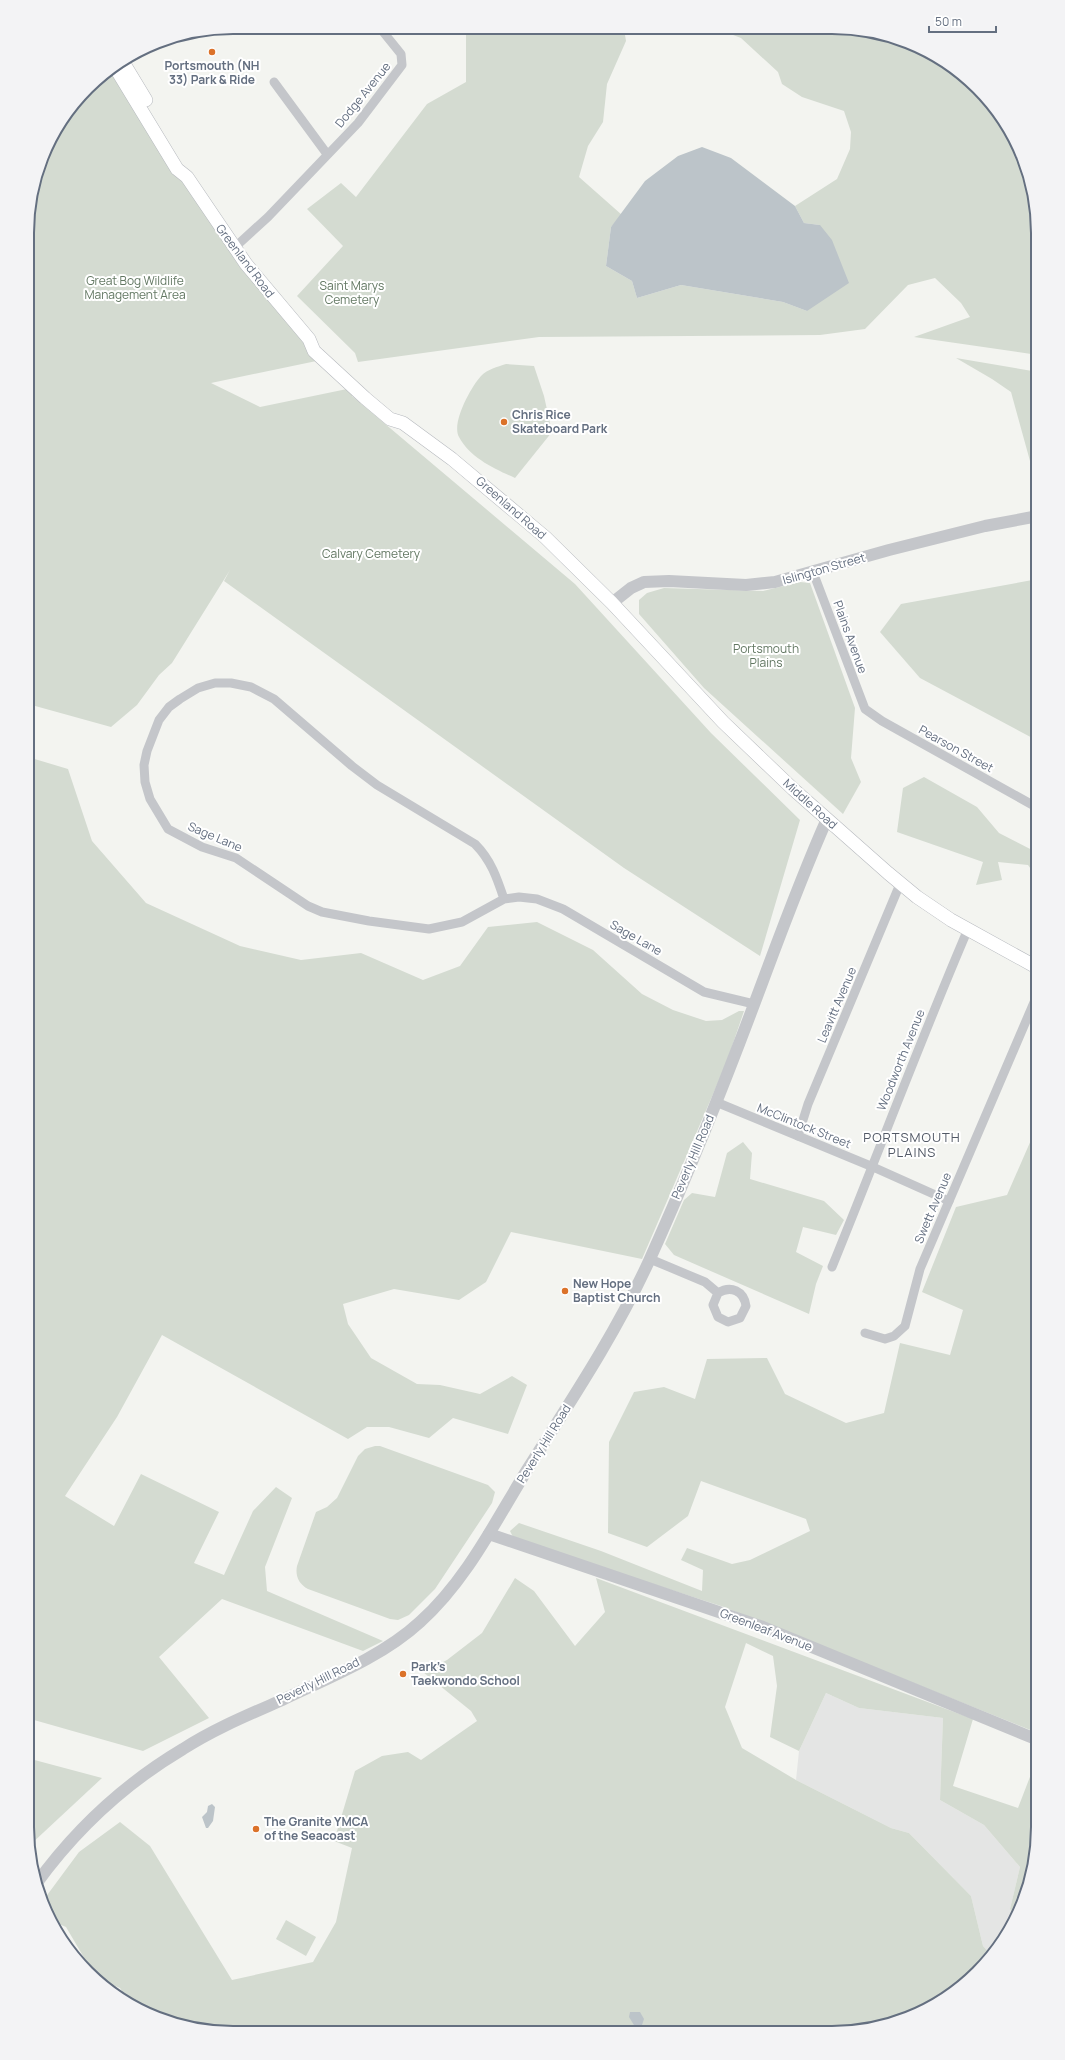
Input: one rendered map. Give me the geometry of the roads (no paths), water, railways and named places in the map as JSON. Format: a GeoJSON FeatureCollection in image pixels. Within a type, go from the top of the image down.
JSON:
{"type":"FeatureCollection","features":[{"type":"Feature","properties":{"kind":"main road","name":"Greenland Road"},"geometry":{"type":"LineString","coordinates":[[126,66],[184,165],[186,177]]}},
{"type":"Feature","properties":{"kind":"main road","name":"Greenland Road"},"geometry":{"type":"LineString","coordinates":[[118,71],[177,169],[186,177],[234,248],[274,299],[309,339],[314,350],[395,413],[403,423],[452,459],[512,507],[562,552],[612,603]]}},
{"type":"Feature","properties":{"kind":"main road","name":"Middle Road"},"geometry":{"type":"LineString","coordinates":[[612,603],[723,722],[827,819],[900,884],[934,909],[968,930],[1031,964]]}},
{"type":"Feature","properties":{"kind":"street","name":"Dodge Avenue"},"geometry":{"type":"LineString","coordinates":[[234,248],[268,217],[363,117],[402,65],[401,54],[385,34]]}},
{"type":"Feature","properties":{"kind":"street"},"geometry":{"type":"LineString","coordinates":[[274,82],[327,154]]}},
{"type":"Feature","properties":{"kind":"street","name":"Islington Street"},"geometry":{"type":"LineString","coordinates":[[612,603],[631,588],[644,582],[668,581],[760,584],[787,580],[985,526],[1031,517]]}},
{"type":"Feature","properties":{"kind":"street","name":"Plains Avenue"},"geometry":{"type":"LineString","coordinates":[[813,572],[865,709]]}},
{"type":"Feature","properties":{"kind":"street","name":"Sage Lane"},"geometry":{"type":"LineString","coordinates":[[504,899],[494,868],[486,855],[475,844],[377,786],[274,699],[251,687],[230,683],[215,683],[198,688],[169,707],[159,720],[147,751],[144,765],[145,782],[150,800],[168,829],[202,847],[236,858],[308,906],[322,912],[369,922],[429,929],[462,922],[504,899],[519,897],[537,899],[549,902],[570,913],[704,992],[754,1004]]}},
{"type":"Feature","properties":{"kind":"street","name":"Pearson Street"},"geometry":{"type":"LineString","coordinates":[[865,709],[882,721],[1031,804]]}},
{"type":"Feature","properties":{"kind":"street","name":"Peverly Hill Road"},"geometry":{"type":"LineString","coordinates":[[41,1878],[61,1850],[83,1827],[155,1766],[211,1732],[386,1648],[414,1627],[434,1608],[454,1583],[489,1534],[601,1352],[650,1259],[716,1102],[776,943],[827,819]]}},
{"type":"Feature","properties":{"kind":"street","name":"Leavitt Avenue"},"geometry":{"type":"LineString","coordinates":[[798,1136],[808,1104],[900,884]]}},
{"type":"Feature","properties":{"kind":"street","name":"Woodworth Avenue"},"geometry":{"type":"LineString","coordinates":[[832,1267],[873,1167],[890,1120],[968,930]]}},
{"type":"Feature","properties":{"kind":"street","name":"Swett Avenue"},"geometry":{"type":"LineString","coordinates":[[865,1333],[885,1339],[894,1336],[905,1326],[920,1268],[1031,1009]]}},
{"type":"Feature","properties":{"kind":"street","name":"McClintock Street"},"geometry":{"type":"LineString","coordinates":[[716,1102],[873,1167],[949,1201]]}},
{"type":"Feature","properties":{"kind":"street"},"geometry":{"type":"LineString","coordinates":[[650,1259],[705,1282],[718,1294]]}},
{"type":"Feature","properties":{"kind":"street","name":"Greenleaf Avenue"},"geometry":{"type":"LineString","coordinates":[[489,1534],[763,1627],[1031,1737]]}},
{"type":"Feature","properties":{"kind":"place","name":"Portsmouth (NH 33) Park & Ride"},"geometry":{"type":"Point","coordinates":[212,52]}},
{"type":"Feature","properties":{"kind":"place","name":"Chris Rice Skateboard Park"},"geometry":{"type":"Point","coordinates":[504,422]}},
{"type":"Feature","properties":{"kind":"place","name":"New Hope Baptist Church"},"geometry":{"type":"Point","coordinates":[565,1291]}},
{"type":"Feature","properties":{"kind":"place","name":"Park’s Taekwondo School"},"geometry":{"type":"Point","coordinates":[403,1674]}},
{"type":"Feature","properties":{"kind":"place","name":"The Granite YMCA of the Seacoast"},"geometry":{"type":"Point","coordinates":[256,1829]}},
{"type":"Feature","properties":{"kind":"district","name":"PORTSMOUTH PLAINS"},"geometry":{"type":"Point","coordinates":[912,1144]}},
{"type":"Feature","properties":{"kind":"park label","name":"Great Bog Wildlife Management Area"},"geometry":{"type":"Point","coordinates":[135,288]}},
{"type":"Feature","properties":{"kind":"park label","name":"Saint Marys Cemetery"},"geometry":{"type":"Point","coordinates":[352,293]}},
{"type":"Feature","properties":{"kind":"park label","name":"Calvary Cemetery"},"geometry":{"type":"Point","coordinates":[371,554]}},
{"type":"Feature","properties":{"kind":"park label","name":"Portsmouth Plains"},"geometry":{"type":"Point","coordinates":[766,656]}}]}
